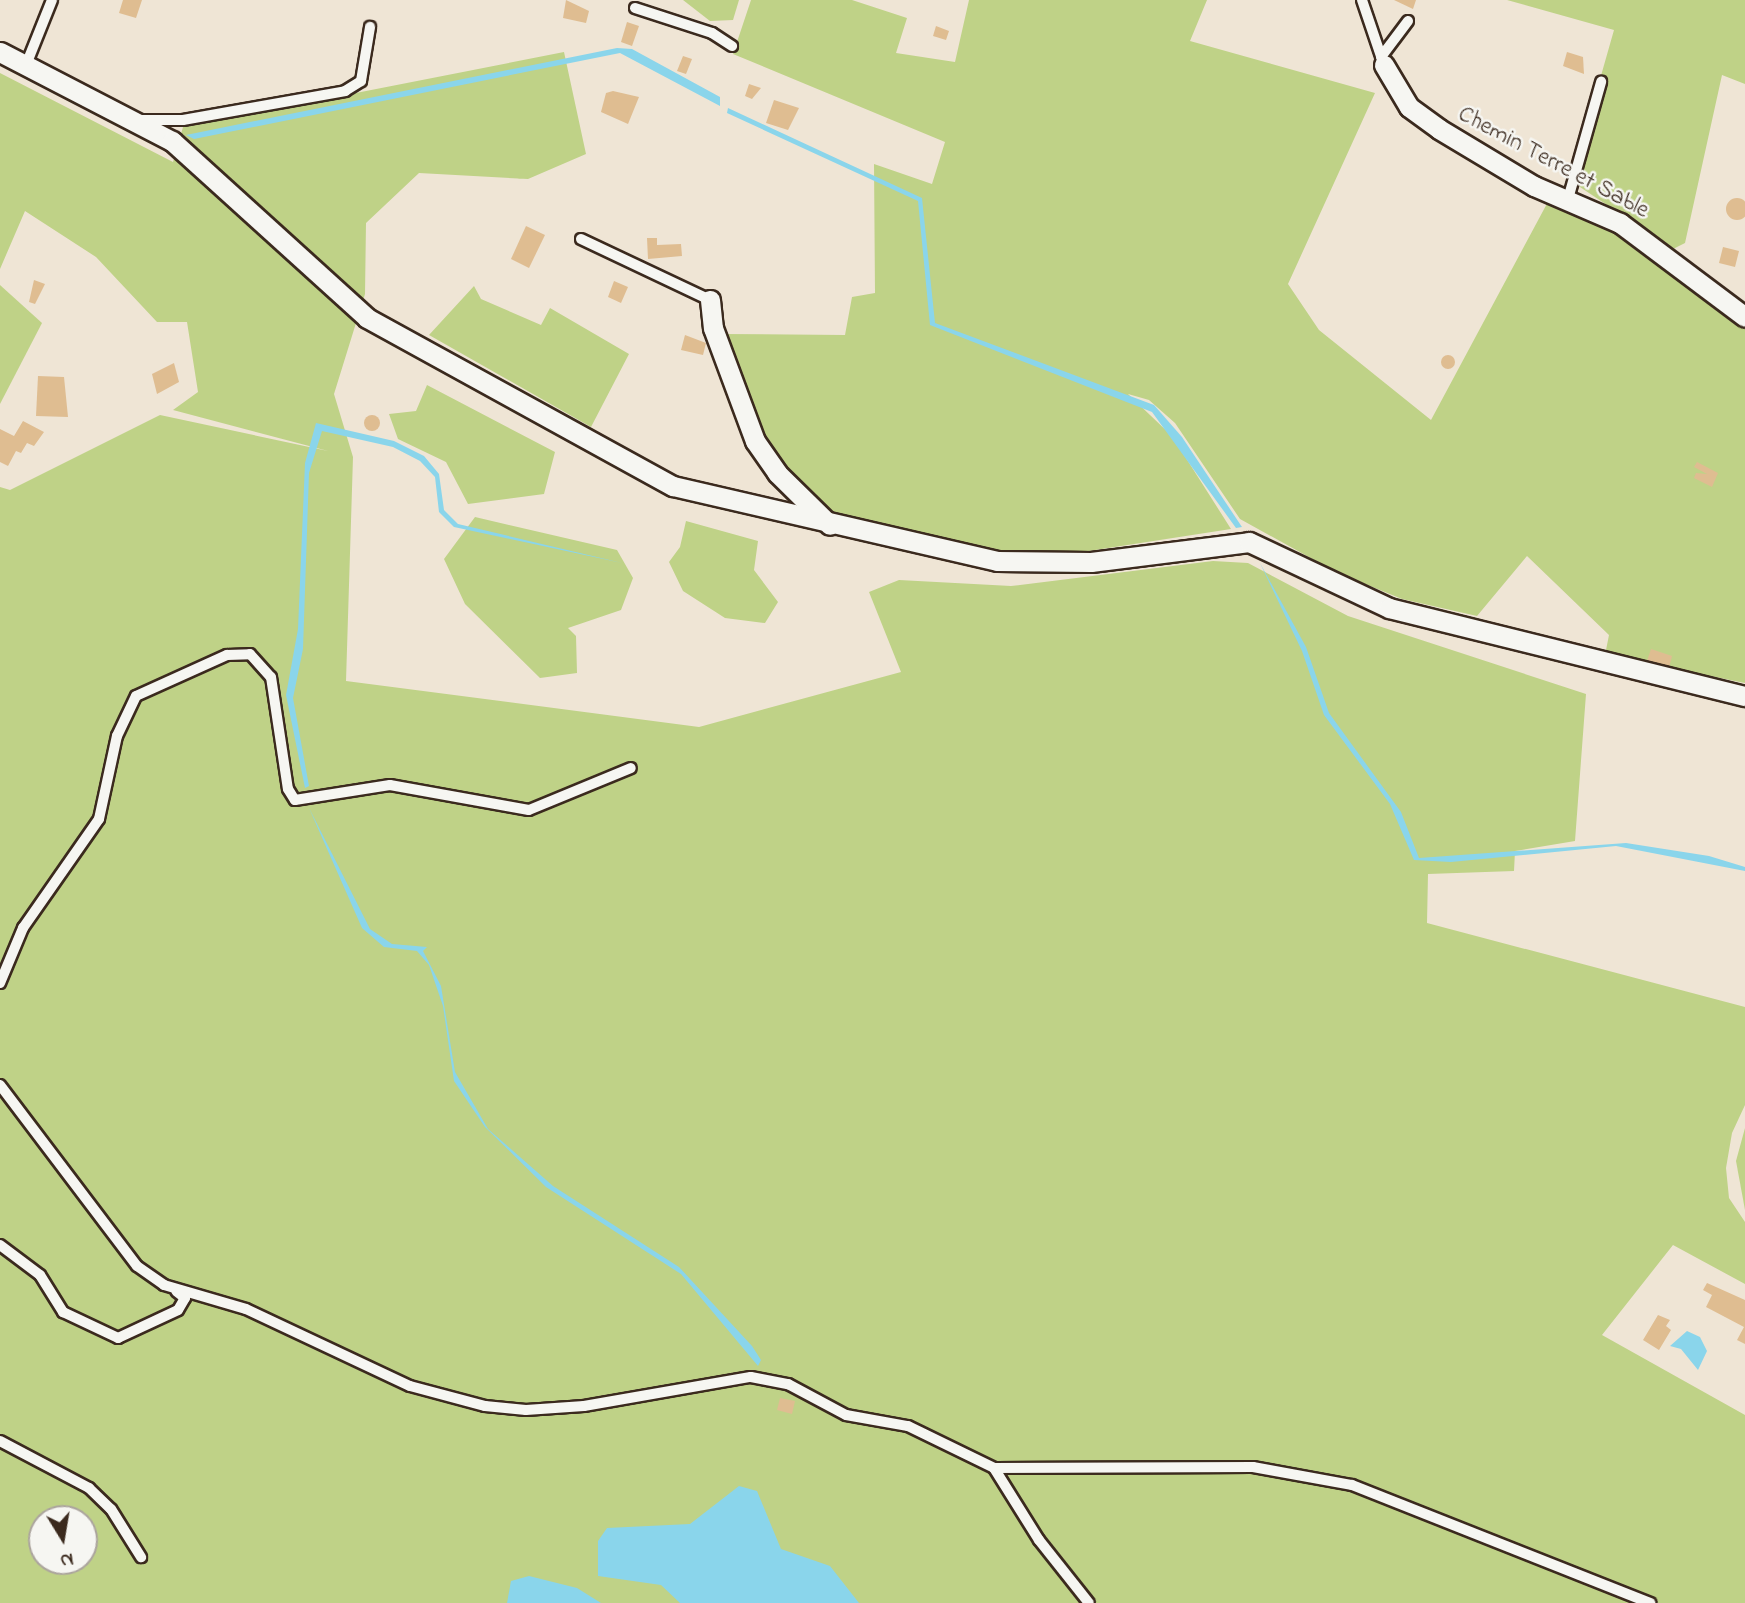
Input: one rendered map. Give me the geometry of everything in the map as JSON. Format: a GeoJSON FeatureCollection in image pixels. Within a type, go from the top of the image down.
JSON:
{"type":"FeatureCollection","features":[{"type":"Feature","properties":{"kind":"street"},"geometry":{"type":"LineString","coordinates":[[0,52],[140,120],[205,166],[367,318],[673,486],[830,525],[997,561],[1048,564],[1248,542],[1389,608],[1745,696]]}},
{"type":"Feature","properties":{"kind":"street","name":"Chemin Terre et Sable"},"geometry":{"type":"LineString","coordinates":[[1382,61],[1409,107],[1439,129],[1534,186],[1620,223],[1745,317]]}},
{"type":"Feature","properties":{"kind":"street"},"geometry":{"type":"LineString","coordinates":[[710,300],[713,328],[755,441],[777,473],[830,525]]}},
{"type":"Feature","properties":{"kind":"lane"},"geometry":{"type":"LineString","coordinates":[[26,65],[52,0]]}},
{"type":"Feature","properties":{"kind":"lane"},"geometry":{"type":"LineString","coordinates":[[1353,0],[1362,13],[1382,61]]}},
{"type":"Feature","properties":{"kind":"lane"},"geometry":{"type":"LineString","coordinates":[[1362,0],[1362,13]]}},
{"type":"Feature","properties":{"kind":"lane"},"geometry":{"type":"LineString","coordinates":[[635,8],[712,33],[732,46]]}},
{"type":"Feature","properties":{"kind":"lane"},"geometry":{"type":"LineString","coordinates":[[1382,61],[1408,20]]}},
{"type":"Feature","properties":{"kind":"lane"},"geometry":{"type":"LineString","coordinates":[[140,120],[183,120],[345,91],[361,81],[370,27]]}},
{"type":"Feature","properties":{"kind":"lane"},"geometry":{"type":"LineString","coordinates":[[1568,199],[1601,82]]}},
{"type":"Feature","properties":{"kind":"lane"},"geometry":{"type":"LineString","coordinates":[[581,239],[710,300]]}},
{"type":"Feature","properties":{"kind":"lane"},"geometry":{"type":"LineString","coordinates":[[0,984],[23,928],[99,819],[117,736],[136,696],[227,655],[250,654],[271,677],[288,789],[295,800],[390,785],[529,810],[631,768]]}},
{"type":"Feature","properties":{"kind":"lane"},"geometry":{"type":"LineString","coordinates":[[0,1085],[136,1266],[185,1298],[178,1310],[118,1338],[63,1312],[40,1275],[0,1245]]}},
{"type":"Feature","properties":{"kind":"lane"},"geometry":{"type":"LineString","coordinates":[[173,1288],[246,1309],[410,1387],[472,1403],[526,1410],[584,1406],[751,1377],[788,1384],[846,1415],[908,1426],[994,1468],[1253,1468],[1352,1485],[1650,1603]]}},
{"type":"Feature","properties":{"kind":"lane"},"geometry":{"type":"LineString","coordinates":[[0,1441],[89,1488],[111,1509],[141,1557]]}},
{"type":"Feature","properties":{"kind":"lane"},"geometry":{"type":"LineString","coordinates":[[994,1468],[1039,1540],[1089,1603]]}},
{"type":"Feature","properties":{"kind":"green space"},"geometry":{"type":"Polygon","coordinates":[[[683,0],[739,0],[733,20],[710,21],[683,0]]]}},
{"type":"Feature","properties":{"kind":"green space"},"geometry":{"type":"Polygon","coordinates":[[[751,0],[852,0],[907,18],[896,53],[955,62],[969,0],[1207,0],[1190,41],[1375,93],[1288,284],[1319,330],[1431,420],[1550,198],[1619,226],[1745,329],[1745,683],[1605,655],[1609,635],[1527,556],[1477,616],[1402,599],[1336,572],[1240,519],[1175,423],[1149,400],[1128,394],[1172,436],[1231,529],[1050,557],[1002,556],[840,518],[783,471],[755,429],[720,334],[845,335],[852,297],[875,293],[874,164],[932,184],[945,142],[733,54],[751,0]]]}},
{"type":"Feature","properties":{"kind":"green space"},"geometry":{"type":"Polygon","coordinates":[[[1507,0],[1745,0],[1745,84],[1722,75],[1685,243],[1673,249],[1571,181],[1614,30],[1507,0]]]}},
{"type":"Feature","properties":{"kind":"green space"},"geometry":{"type":"Polygon","coordinates":[[[564,52],[586,154],[528,179],[419,173],[366,223],[365,294],[334,394],[353,457],[346,681],[699,727],[901,672],[869,592],[899,580],[1011,586],[1213,561],[1248,563],[1348,616],[1586,694],[1575,841],[1515,851],[1514,871],[1428,874],[1427,923],[1745,1007],[1745,1105],[1732,1133],[1726,1168],[1729,1198],[1745,1222],[1745,1284],[1673,1245],[1602,1335],[1745,1415],[1745,1603],[0,1603],[0,487],[10,490],[160,415],[328,451],[173,410],[198,392],[187,322],[157,322],[96,257],[25,211],[0,269],[0,73],[173,162],[183,127],[564,52]]]}},
{"type":"Feature","properties":{"kind":"green space"},"geometry":{"type":"Polygon","coordinates":[[[0,285],[42,323],[0,404],[0,285]]]}},
{"type":"Feature","properties":{"kind":"green space"},"geometry":{"type":"Polygon","coordinates":[[[474,286],[481,299],[541,325],[550,308],[629,354],[591,427],[429,335],[474,286]]]}},
{"type":"Feature","properties":{"kind":"green space"},"geometry":{"type":"Polygon","coordinates":[[[427,385],[555,452],[544,494],[468,504],[446,462],[398,439],[389,414],[416,411],[427,385]]]}},
{"type":"Feature","properties":{"kind":"green space"},"geometry":{"type":"Polygon","coordinates":[[[475,517],[617,550],[633,578],[621,610],[568,628],[576,636],[577,673],[540,678],[465,604],[444,559],[475,517]]]}},
{"type":"Feature","properties":{"kind":"green space"},"geometry":{"type":"Polygon","coordinates":[[[686,521],[758,541],[754,570],[778,602],[765,623],[725,618],[683,591],[669,562],[680,547],[686,521]]]}},
{"type":"Feature","properties":{"kind":"green space"},"geometry":{"type":"Polygon","coordinates":[[[1745,1128],[1745,1210],[1736,1161],[1745,1128]]]}},
{"type":"Feature","properties":{"kind":"water"},"geometry":{"type":"Polygon","coordinates":[[[617,48],[632,49],[720,97],[720,106],[620,53],[194,139],[186,135],[617,48]]]}},
{"type":"Feature","properties":{"kind":"water"},"geometry":{"type":"Polygon","coordinates":[[[728,108],[922,198],[935,323],[1154,405],[1182,437],[1242,527],[1236,528],[1152,412],[930,325],[918,201],[727,113],[728,108]]]}},
{"type":"Feature","properties":{"kind":"water"},"geometry":{"type":"Polygon","coordinates":[[[316,423],[394,441],[424,456],[439,474],[444,510],[458,524],[622,563],[454,527],[439,512],[435,477],[420,461],[393,447],[322,431],[309,473],[303,649],[293,698],[309,786],[305,788],[286,695],[298,629],[305,463],[316,423]]]}},
{"type":"Feature","properties":{"kind":"water"},"geometry":{"type":"Polygon","coordinates":[[[1260,563],[1306,647],[1329,713],[1401,812],[1419,858],[1626,843],[1709,856],[1745,867],[1745,871],[1616,846],[1451,862],[1414,860],[1390,804],[1324,715],[1302,651],[1260,563]]]}},
{"type":"Feature","properties":{"kind":"water"},"geometry":{"type":"Polygon","coordinates":[[[309,808],[370,929],[392,944],[427,947],[423,951],[441,986],[455,1072],[488,1129],[553,1186],[679,1267],[752,1346],[761,1360],[758,1366],[681,1274],[546,1187],[485,1127],[454,1081],[443,1006],[429,965],[417,951],[384,947],[362,928],[309,808]]]}},
{"type":"Feature","properties":{"kind":"water"},"geometry":{"type":"Polygon","coordinates":[[[1687,1331],[1700,1337],[1707,1351],[1698,1370],[1681,1349],[1670,1346],[1687,1331]]]}},
{"type":"Feature","properties":{"kind":"water"},"geometry":{"type":"Polygon","coordinates":[[[739,1486],[757,1491],[781,1549],[830,1566],[859,1603],[680,1603],[661,1585],[598,1576],[598,1541],[607,1528],[690,1524],[739,1486]]]}},
{"type":"Feature","properties":{"kind":"water"},"geometry":{"type":"Polygon","coordinates":[[[529,1576],[577,1588],[601,1603],[507,1603],[511,1581],[529,1576]]]}},
{"type":"Feature","properties":{"kind":"building"},"geometry":{"type":"Polygon","coordinates":[[[123,0],[142,0],[136,18],[119,13],[123,0]]]}},
{"type":"Feature","properties":{"kind":"building"},"geometry":{"type":"Polygon","coordinates":[[[566,0],[589,11],[586,23],[563,18],[566,0]]]}},
{"type":"Feature","properties":{"kind":"building"},"geometry":{"type":"Polygon","coordinates":[[[1394,0],[1416,0],[1413,9],[1394,0]]]}},
{"type":"Feature","properties":{"kind":"building"},"geometry":{"type":"Polygon","coordinates":[[[627,22],[639,26],[632,46],[621,42],[627,22]]]}},
{"type":"Feature","properties":{"kind":"building"},"geometry":{"type":"Polygon","coordinates":[[[936,26],[949,31],[946,40],[933,36],[936,26]]]}},
{"type":"Feature","properties":{"kind":"building"},"geometry":{"type":"Polygon","coordinates":[[[1567,52],[1583,57],[1584,74],[1563,66],[1567,52]]]}},
{"type":"Feature","properties":{"kind":"building"},"geometry":{"type":"Polygon","coordinates":[[[683,56],[692,59],[686,74],[677,71],[683,56]]]}},
{"type":"Feature","properties":{"kind":"building"},"geometry":{"type":"Polygon","coordinates":[[[749,84],[761,88],[752,99],[745,96],[749,84]]]}},
{"type":"Feature","properties":{"kind":"building"},"geometry":{"type":"Polygon","coordinates":[[[613,91],[639,97],[628,124],[601,112],[606,93],[613,91]]]}},
{"type":"Feature","properties":{"kind":"building"},"geometry":{"type":"Polygon","coordinates":[[[774,100],[799,108],[788,130],[766,123],[774,100]]]}},
{"type":"Feature","properties":{"kind":"building"},"geometry":{"type":"Polygon","coordinates":[[[1737,198],[1745,201],[1748,209],[1745,217],[1737,220],[1729,217],[1726,209],[1729,201],[1737,198]]]}},
{"type":"Feature","properties":{"kind":"building"},"geometry":{"type":"Polygon","coordinates":[[[526,226],[545,235],[529,268],[511,259],[526,226]]]}},
{"type":"Feature","properties":{"kind":"building"},"geometry":{"type":"Polygon","coordinates":[[[647,238],[657,238],[657,245],[681,244],[682,256],[648,259],[647,238]]]}},
{"type":"Feature","properties":{"kind":"building"},"geometry":{"type":"Polygon","coordinates":[[[1723,247],[1739,251],[1735,267],[1719,263],[1723,247]]]}},
{"type":"Feature","properties":{"kind":"building"},"geometry":{"type":"Polygon","coordinates":[[[34,280],[45,284],[35,304],[29,302],[34,280]]]}},
{"type":"Feature","properties":{"kind":"building"},"geometry":{"type":"Polygon","coordinates":[[[614,281],[628,287],[621,303],[608,297],[614,281]]]}},
{"type":"Feature","properties":{"kind":"building"},"geometry":{"type":"Polygon","coordinates":[[[685,335],[706,343],[703,355],[681,350],[685,335]]]}},
{"type":"Feature","properties":{"kind":"building"},"geometry":{"type":"Polygon","coordinates":[[[1445,355],[1451,355],[1455,362],[1451,369],[1445,369],[1441,365],[1441,359],[1445,355]]]}},
{"type":"Feature","properties":{"kind":"building"},"geometry":{"type":"Polygon","coordinates":[[[174,363],[179,382],[157,394],[152,374],[174,363]]]}},
{"type":"Feature","properties":{"kind":"building"},"geometry":{"type":"Polygon","coordinates":[[[38,376],[64,377],[68,417],[36,416],[38,376]]]}},
{"type":"Feature","properties":{"kind":"building"},"geometry":{"type":"Polygon","coordinates":[[[372,415],[380,423],[372,431],[364,423],[372,415]]]}},
{"type":"Feature","properties":{"kind":"building"},"geometry":{"type":"Polygon","coordinates":[[[23,421],[44,432],[34,446],[27,443],[21,453],[16,451],[8,466],[0,462],[0,429],[14,436],[23,421]]]}},
{"type":"Feature","properties":{"kind":"building"},"geometry":{"type":"Polygon","coordinates":[[[1697,462],[1718,473],[1712,487],[1694,478],[1696,473],[1707,474],[1694,467],[1697,462]]]}},
{"type":"Feature","properties":{"kind":"building"},"geometry":{"type":"Polygon","coordinates":[[[1651,649],[1672,656],[1669,668],[1647,661],[1651,649]]]}},
{"type":"Feature","properties":{"kind":"building"},"geometry":{"type":"Polygon","coordinates":[[[1707,1283],[1745,1300],[1745,1344],[1737,1340],[1744,1327],[1706,1307],[1712,1295],[1703,1290],[1707,1283]]]}},
{"type":"Feature","properties":{"kind":"building"},"geometry":{"type":"Polygon","coordinates":[[[1658,1315],[1670,1320],[1666,1326],[1671,1330],[1659,1350],[1643,1340],[1658,1315]]]}},
{"type":"Feature","properties":{"kind":"building"},"geometry":{"type":"Polygon","coordinates":[[[780,1398],[795,1401],[792,1414],[777,1410],[780,1398]]]}}]}
